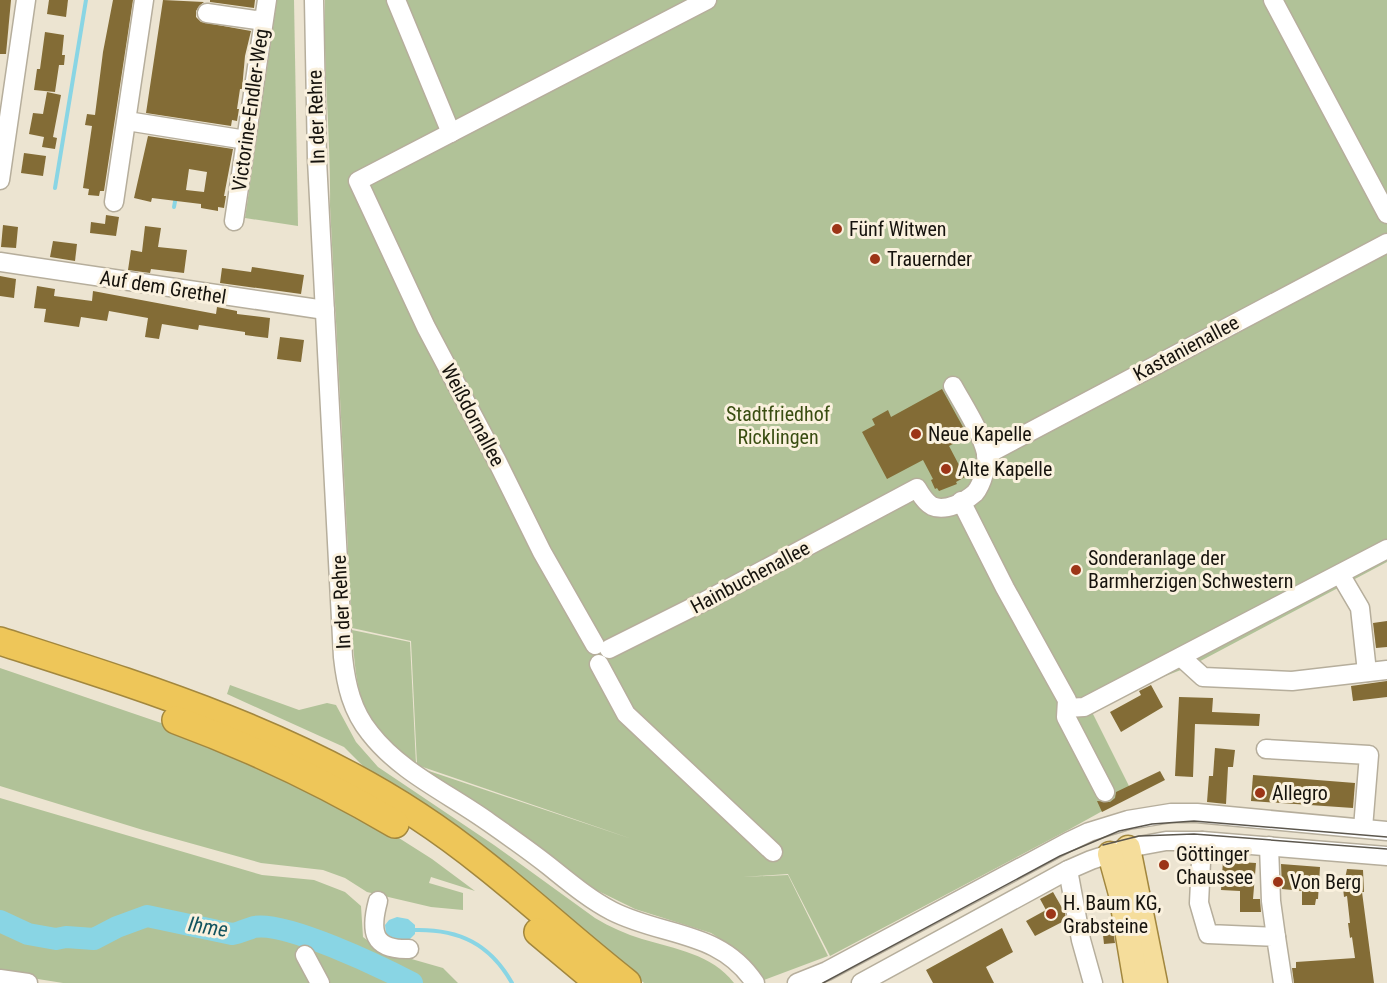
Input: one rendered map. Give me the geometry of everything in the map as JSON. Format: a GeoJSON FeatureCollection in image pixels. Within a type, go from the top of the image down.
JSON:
{"type":"FeatureCollection","features":[{"type":"Feature","properties":{"kind":"highway"},"geometry":{"type":"LineString","coordinates":[[0,641],[121,680],[219,716],[325,762],[417,815],[476,858],[627,983]]}},
{"type":"Feature","properties":{"kind":"highway"},"geometry":{"type":"LineString","coordinates":[[0,659],[197,728],[262,755],[341,793],[410,832],[463,869],[599,983]]}},
{"type":"Feature","properties":{"kind":"main road"},"geometry":{"type":"LineString","coordinates":[[1119,851],[1121,894],[1136,983]]}},
{"type":"Feature","properties":{"kind":"main road"},"geometry":{"type":"LineString","coordinates":[[1119,851],[1155,983]]}},
{"type":"Feature","properties":{"kind":"street"},"geometry":{"type":"LineString","coordinates":[[0,180],[6,106],[26,0]]}},
{"type":"Feature","properties":{"kind":"street"},"geometry":{"type":"LineString","coordinates":[[114,202],[144,0]]}},
{"type":"Feature","properties":{"kind":"street","name":"Victorine-Endler-Weg"},"geometry":{"type":"LineString","coordinates":[[234,220],[267,0]]}},
{"type":"Feature","properties":{"kind":"street","name":"In der Rehre"},"geometry":{"type":"LineString","coordinates":[[314,0],[315,122],[345,677],[350,697],[364,725],[383,748],[404,766],[475,812],[585,894],[613,911],[633,919],[704,940],[724,951],[741,965],[755,983]]}},
{"type":"Feature","properties":{"kind":"street"},"geometry":{"type":"LineString","coordinates":[[396,0],[451,133],[707,0]]}},
{"type":"Feature","properties":{"kind":"street"},"geometry":{"type":"LineString","coordinates":[[1273,0],[1387,214]]}},
{"type":"Feature","properties":{"kind":"street"},"geometry":{"type":"LineString","coordinates":[[207,13],[263,21]]}},
{"type":"Feature","properties":{"kind":"street"},"geometry":{"type":"LineString","coordinates":[[127,121],[246,140]]}},
{"type":"Feature","properties":{"kind":"street","name":"Weißdornallee"},"geometry":{"type":"LineString","coordinates":[[451,133],[358,181],[426,327],[542,552],[599,654],[626,714],[773,852]]}},
{"type":"Feature","properties":{"kind":"street","name":"Kastanienallee"},"geometry":{"type":"LineString","coordinates":[[987,455],[1387,243]]}},
{"type":"Feature","properties":{"kind":"street","name":"Auf dem Grethel"},"geometry":{"type":"LineString","coordinates":[[0,262],[325,310]]}},
{"type":"Feature","properties":{"kind":"street"},"geometry":{"type":"LineString","coordinates":[[953,386],[987,455],[978,489],[961,501],[1005,588],[1067,700],[1066,717],[1105,792]]}},
{"type":"Feature","properties":{"kind":"street","name":"Hainbuchenallee"},"geometry":{"type":"LineString","coordinates":[[599,654],[705,601],[916,488],[932,506],[949,507],[961,501]]}},
{"type":"Feature","properties":{"kind":"street"},"geometry":{"type":"LineString","coordinates":[[1066,708],[1084,707],[1387,549]]}},
{"type":"Feature","properties":{"kind":"street"},"geometry":{"type":"LineString","coordinates":[[1340,574],[1360,608],[1367,672]]}},
{"type":"Feature","properties":{"kind":"street"},"geometry":{"type":"LineString","coordinates":[[1181,657],[1203,677],[1275,682],[1387,670]]}},
{"type":"Feature","properties":{"kind":"street"},"geometry":{"type":"LineString","coordinates":[[1266,749],[1369,755],[1363,828]]}},
{"type":"Feature","properties":{"kind":"street"},"geometry":{"type":"LineString","coordinates":[[797,983],[827,971],[1068,842],[1107,826],[1151,815],[1197,813],[1387,831]]}},
{"type":"Feature","properties":{"kind":"street"},"geometry":{"type":"LineString","coordinates":[[1107,826],[1119,831],[1119,851]]}},
{"type":"Feature","properties":{"kind":"street"},"geometry":{"type":"LineString","coordinates":[[861,983],[1068,870],[1119,851],[1166,841],[1202,841],[1387,856]]}},
{"type":"Feature","properties":{"kind":"street"},"geometry":{"type":"LineString","coordinates":[[1202,841],[1199,903],[1208,934],[1276,937]]}},
{"type":"Feature","properties":{"kind":"street"},"geometry":{"type":"LineString","coordinates":[[1269,846],[1271,901],[1283,983]]}},
{"type":"Feature","properties":{"kind":"street"},"geometry":{"type":"LineString","coordinates":[[1068,870],[1081,940],[1093,983]]}},
{"type":"Feature","properties":{"kind":"street"},"geometry":{"type":"LineString","coordinates":[[378,901],[373,918],[373,927],[377,937],[385,946],[409,949]]}},
{"type":"Feature","properties":{"kind":"street"},"geometry":{"type":"LineString","coordinates":[[305,955],[320,983]]}},
{"type":"Feature","properties":{"kind":"street"},"geometry":{"type":"LineString","coordinates":[[0,979],[28,983]]}},
{"type":"Feature","properties":{"kind":"green space"},"geometry":{"type":"Polygon","coordinates":[[[277,0],[294,0],[298,226],[245,218],[277,0]]]}},
{"type":"Feature","properties":{"kind":"green space","name":"Stadtfriedhof Ricklingen"},"geometry":{"type":"Polygon","coordinates":[[[325,0],[1387,0],[1387,562],[1191,666],[1150,682],[1092,712],[1133,794],[830,956],[788,874],[742,877],[788,875],[828,956],[764,980],[741,952],[711,933],[635,909],[588,886],[521,834],[423,769],[632,839],[417,765],[411,641],[352,628],[330,206],[325,0]]]}},
{"type":"Feature","properties":{"kind":"green space"},"geometry":{"type":"Polygon","coordinates":[[[352,630],[410,642],[416,764],[383,734],[364,706],[356,674],[352,630]]]}},
{"type":"Feature","properties":{"kind":"green space"},"geometry":{"type":"Polygon","coordinates":[[[0,668],[170,726],[369,819],[432,859],[475,891],[431,877],[429,883],[463,893],[463,910],[431,907],[367,892],[345,878],[323,870],[261,863],[0,786],[0,668]]]}},
{"type":"Feature","properties":{"kind":"green space"},"geometry":{"type":"Polygon","coordinates":[[[230,685],[299,710],[327,703],[336,705],[356,742],[378,767],[494,845],[595,918],[630,935],[704,959],[725,973],[734,983],[644,983],[498,864],[499,858],[367,770],[344,747],[227,694],[230,685]]]}},
{"type":"Feature","properties":{"kind":"green space"},"geometry":{"type":"Polygon","coordinates":[[[0,798],[262,875],[314,880],[345,892],[361,906],[363,937],[380,950],[443,968],[458,983],[419,983],[347,951],[345,956],[405,983],[63,983],[0,973],[0,798]]]}},
{"type":"Feature","properties":{"kind":"water"},"geometry":{"type":"Polygon","coordinates":[[[397,917],[408,919],[415,925],[415,934],[409,940],[391,940],[386,934],[385,925],[389,920],[397,917]]]}},
{"type":"Feature","properties":{"kind":"building"},"geometry":{"type":"Polygon","coordinates":[[[0,0],[11,0],[6,54],[0,54],[0,0]]]}},
{"type":"Feature","properties":{"kind":"building"},"geometry":{"type":"Polygon","coordinates":[[[49,0],[68,0],[66,17],[47,14],[49,0]]]}},
{"type":"Feature","properties":{"kind":"building"},"geometry":{"type":"Polygon","coordinates":[[[113,0],[133,0],[104,191],[100,191],[99,196],[88,195],[89,189],[83,188],[92,126],[85,125],[87,114],[95,115],[103,52],[113,0]]]}},
{"type":"Feature","properties":{"kind":"building"},"geometry":{"type":"Polygon","coordinates":[[[163,0],[204,2],[196,11],[196,17],[201,22],[251,31],[245,56],[237,121],[232,120],[231,126],[146,113],[163,0]]]}},
{"type":"Feature","properties":{"kind":"building"},"geometry":{"type":"Polygon","coordinates":[[[210,0],[255,0],[254,8],[210,2],[210,0]]]}},
{"type":"Feature","properties":{"kind":"building"},"geometry":{"type":"Polygon","coordinates":[[[45,32],[64,35],[62,55],[65,55],[64,65],[59,65],[55,92],[34,90],[37,69],[40,69],[45,32]]]}},
{"type":"Feature","properties":{"kind":"building"},"geometry":{"type":"Polygon","coordinates":[[[47,92],[61,95],[53,137],[57,138],[55,149],[42,147],[44,137],[29,134],[33,113],[43,114],[47,92]]]}},
{"type":"Feature","properties":{"kind":"building"},"geometry":{"type":"Polygon","coordinates":[[[148,136],[233,149],[224,196],[226,196],[224,208],[218,207],[218,211],[201,208],[201,204],[152,198],[151,202],[134,198],[148,136]],[[189,169],[186,190],[204,192],[207,172],[189,169]]]}},
{"type":"Feature","properties":{"kind":"building"},"geometry":{"type":"Polygon","coordinates":[[[24,153],[46,156],[43,176],[21,173],[24,153]]]}},
{"type":"Feature","properties":{"kind":"building"},"geometry":{"type":"Polygon","coordinates":[[[106,215],[119,217],[116,236],[90,233],[91,222],[105,224],[106,215]]]}},
{"type":"Feature","properties":{"kind":"building"},"geometry":{"type":"Polygon","coordinates":[[[3,225],[18,227],[16,248],[1,247],[3,225]]]}},
{"type":"Feature","properties":{"kind":"building"},"geometry":{"type":"Polygon","coordinates":[[[145,226],[161,228],[158,247],[187,250],[184,273],[151,269],[150,273],[128,270],[131,250],[142,252],[145,226]]]}},
{"type":"Feature","properties":{"kind":"building"},"geometry":{"type":"Polygon","coordinates":[[[53,241],[77,244],[75,261],[50,257],[53,241]]]}},
{"type":"Feature","properties":{"kind":"building"},"geometry":{"type":"Polygon","coordinates":[[[252,267],[304,275],[301,294],[220,283],[222,268],[251,272],[252,267]]]}},
{"type":"Feature","properties":{"kind":"building"},"geometry":{"type":"Polygon","coordinates":[[[0,276],[16,279],[14,298],[0,296],[0,276]]]}},
{"type":"Feature","properties":{"kind":"building"},"geometry":{"type":"Polygon","coordinates":[[[37,286],[55,289],[54,296],[92,301],[93,291],[216,314],[217,307],[237,311],[237,314],[270,318],[268,338],[199,325],[198,330],[162,324],[159,339],[145,337],[148,318],[109,311],[107,321],[81,317],[79,327],[44,322],[46,309],[34,308],[37,286]]]}},
{"type":"Feature","properties":{"kind":"building"},"geometry":{"type":"Polygon","coordinates":[[[280,337],[304,340],[301,362],[277,359],[280,337]]]}},
{"type":"Feature","properties":{"kind":"building","name":"Neue Kapelle"},"geometry":{"type":"Polygon","coordinates":[[[942,389],[968,436],[949,446],[959,465],[961,464],[965,477],[956,482],[957,484],[939,491],[935,489],[931,480],[933,479],[923,460],[887,479],[862,432],[875,425],[872,419],[888,410],[891,417],[942,389]]]}},
{"type":"Feature","properties":{"kind":"building"},"geometry":{"type":"Polygon","coordinates":[[[1387,621],[1387,647],[1376,648],[1373,623],[1387,621]]]}},
{"type":"Feature","properties":{"kind":"building"},"geometry":{"type":"Polygon","coordinates":[[[1387,681],[1387,697],[1353,701],[1351,686],[1387,681]]]}},
{"type":"Feature","properties":{"kind":"building"},"geometry":{"type":"Polygon","coordinates":[[[1151,685],[1163,707],[1121,732],[1110,712],[1141,695],[1139,691],[1151,685]]]}},
{"type":"Feature","properties":{"kind":"building"},"geometry":{"type":"Polygon","coordinates":[[[1179,697],[1213,698],[1212,712],[1260,714],[1259,726],[1195,724],[1193,777],[1175,776],[1179,697]]]}},
{"type":"Feature","properties":{"kind":"building"},"geometry":{"type":"Polygon","coordinates":[[[1215,748],[1235,750],[1233,767],[1228,767],[1226,804],[1207,802],[1209,776],[1213,776],[1215,748]]]}},
{"type":"Feature","properties":{"kind":"building"},"geometry":{"type":"Polygon","coordinates":[[[1160,771],[1165,780],[1102,812],[1097,801],[1110,802],[1115,798],[1116,792],[1160,771]]]}},
{"type":"Feature","properties":{"kind":"building"},"geometry":{"type":"Polygon","coordinates":[[[1253,775],[1355,783],[1353,808],[1251,801],[1253,775]]]}},
{"type":"Feature","properties":{"kind":"building"},"geometry":{"type":"Polygon","coordinates":[[[1223,861],[1256,863],[1253,899],[1260,899],[1261,912],[1240,912],[1240,891],[1221,890],[1223,861]]]}},
{"type":"Feature","properties":{"kind":"building"},"geometry":{"type":"Polygon","coordinates":[[[1281,864],[1320,867],[1318,899],[1315,905],[1302,905],[1302,891],[1282,889],[1281,864]]]}},
{"type":"Feature","properties":{"kind":"building"},"geometry":{"type":"Polygon","coordinates":[[[1347,869],[1363,870],[1364,892],[1362,892],[1374,983],[1294,983],[1292,968],[1296,968],[1296,962],[1355,958],[1348,923],[1350,923],[1347,896],[1344,897],[1343,888],[1347,869]]]}},
{"type":"Feature","properties":{"kind":"building","name":"H. Baum KG, Grabsteine"},"geometry":{"type":"Polygon","coordinates":[[[1053,892],[1065,913],[1066,920],[1035,936],[1026,921],[1046,910],[1040,899],[1053,892]]]}},
{"type":"Feature","properties":{"kind":"building"},"geometry":{"type":"Polygon","coordinates":[[[1112,925],[1115,943],[1104,944],[1102,926],[1112,925]]]}},
{"type":"Feature","properties":{"kind":"building"},"geometry":{"type":"Polygon","coordinates":[[[1002,928],[1013,952],[986,967],[994,983],[933,983],[926,970],[1002,928]]]}},
{"type":"Feature","properties":{"kind":"waterway"},"geometry":{"type":"LineString","coordinates":[[55,188],[86,0]]}},
{"type":"Feature","properties":{"kind":"waterway"},"geometry":{"type":"LineString","coordinates":[[174,207],[176,196]]}},
{"type":"Feature","properties":{"kind":"waterway","name":"Ihme"},"geometry":{"type":"LineString","coordinates":[[0,921],[28,934],[56,939],[66,937],[94,939],[117,927],[147,916],[232,934],[254,927],[269,927],[288,931],[333,947],[412,983]]}},
{"type":"Feature","properties":{"kind":"waterway"},"geometry":{"type":"LineString","coordinates":[[415,930],[446,932],[472,942],[494,958],[512,983]]}},
{"type":"Feature","properties":{"kind":"tram line"},"geometry":{"type":"LineString","coordinates":[[823,983],[1060,856],[1119,831],[1152,824],[1194,821],[1387,837]]}},
{"type":"Feature","properties":{"kind":"tram line"},"geometry":{"type":"LineString","coordinates":[[1103,845],[1139,836],[1194,834],[1387,849]]}},
{"type":"Feature","properties":{"kind":"place","name":"Fünf Witwen"},"geometry":{"type":"Point","coordinates":[837,229]}},
{"type":"Feature","properties":{"kind":"place","name":"Trauernder"},"geometry":{"type":"Point","coordinates":[875,259]}},
{"type":"Feature","properties":{"kind":"place","name":"Neue Kapelle"},"geometry":{"type":"Point","coordinates":[916,434]}},
{"type":"Feature","properties":{"kind":"place","name":"Alte Kapelle"},"geometry":{"type":"Point","coordinates":[946,469]}},
{"type":"Feature","properties":{"kind":"place","name":"Sonderanlage der Barmherzigen Schwestern"},"geometry":{"type":"Point","coordinates":[1076,570]}},
{"type":"Feature","properties":{"kind":"place","name":"Allegro"},"geometry":{"type":"Point","coordinates":[1260,793]}},
{"type":"Feature","properties":{"kind":"place","name":"Göttinger Chaussee"},"geometry":{"type":"Point","coordinates":[1164,865]}},
{"type":"Feature","properties":{"kind":"place","name":"Von Berg"},"geometry":{"type":"Point","coordinates":[1278,882]}},
{"type":"Feature","properties":{"kind":"place","name":"H. Baum KG, Grabsteine"},"geometry":{"type":"Point","coordinates":[1051,914]}}]}
